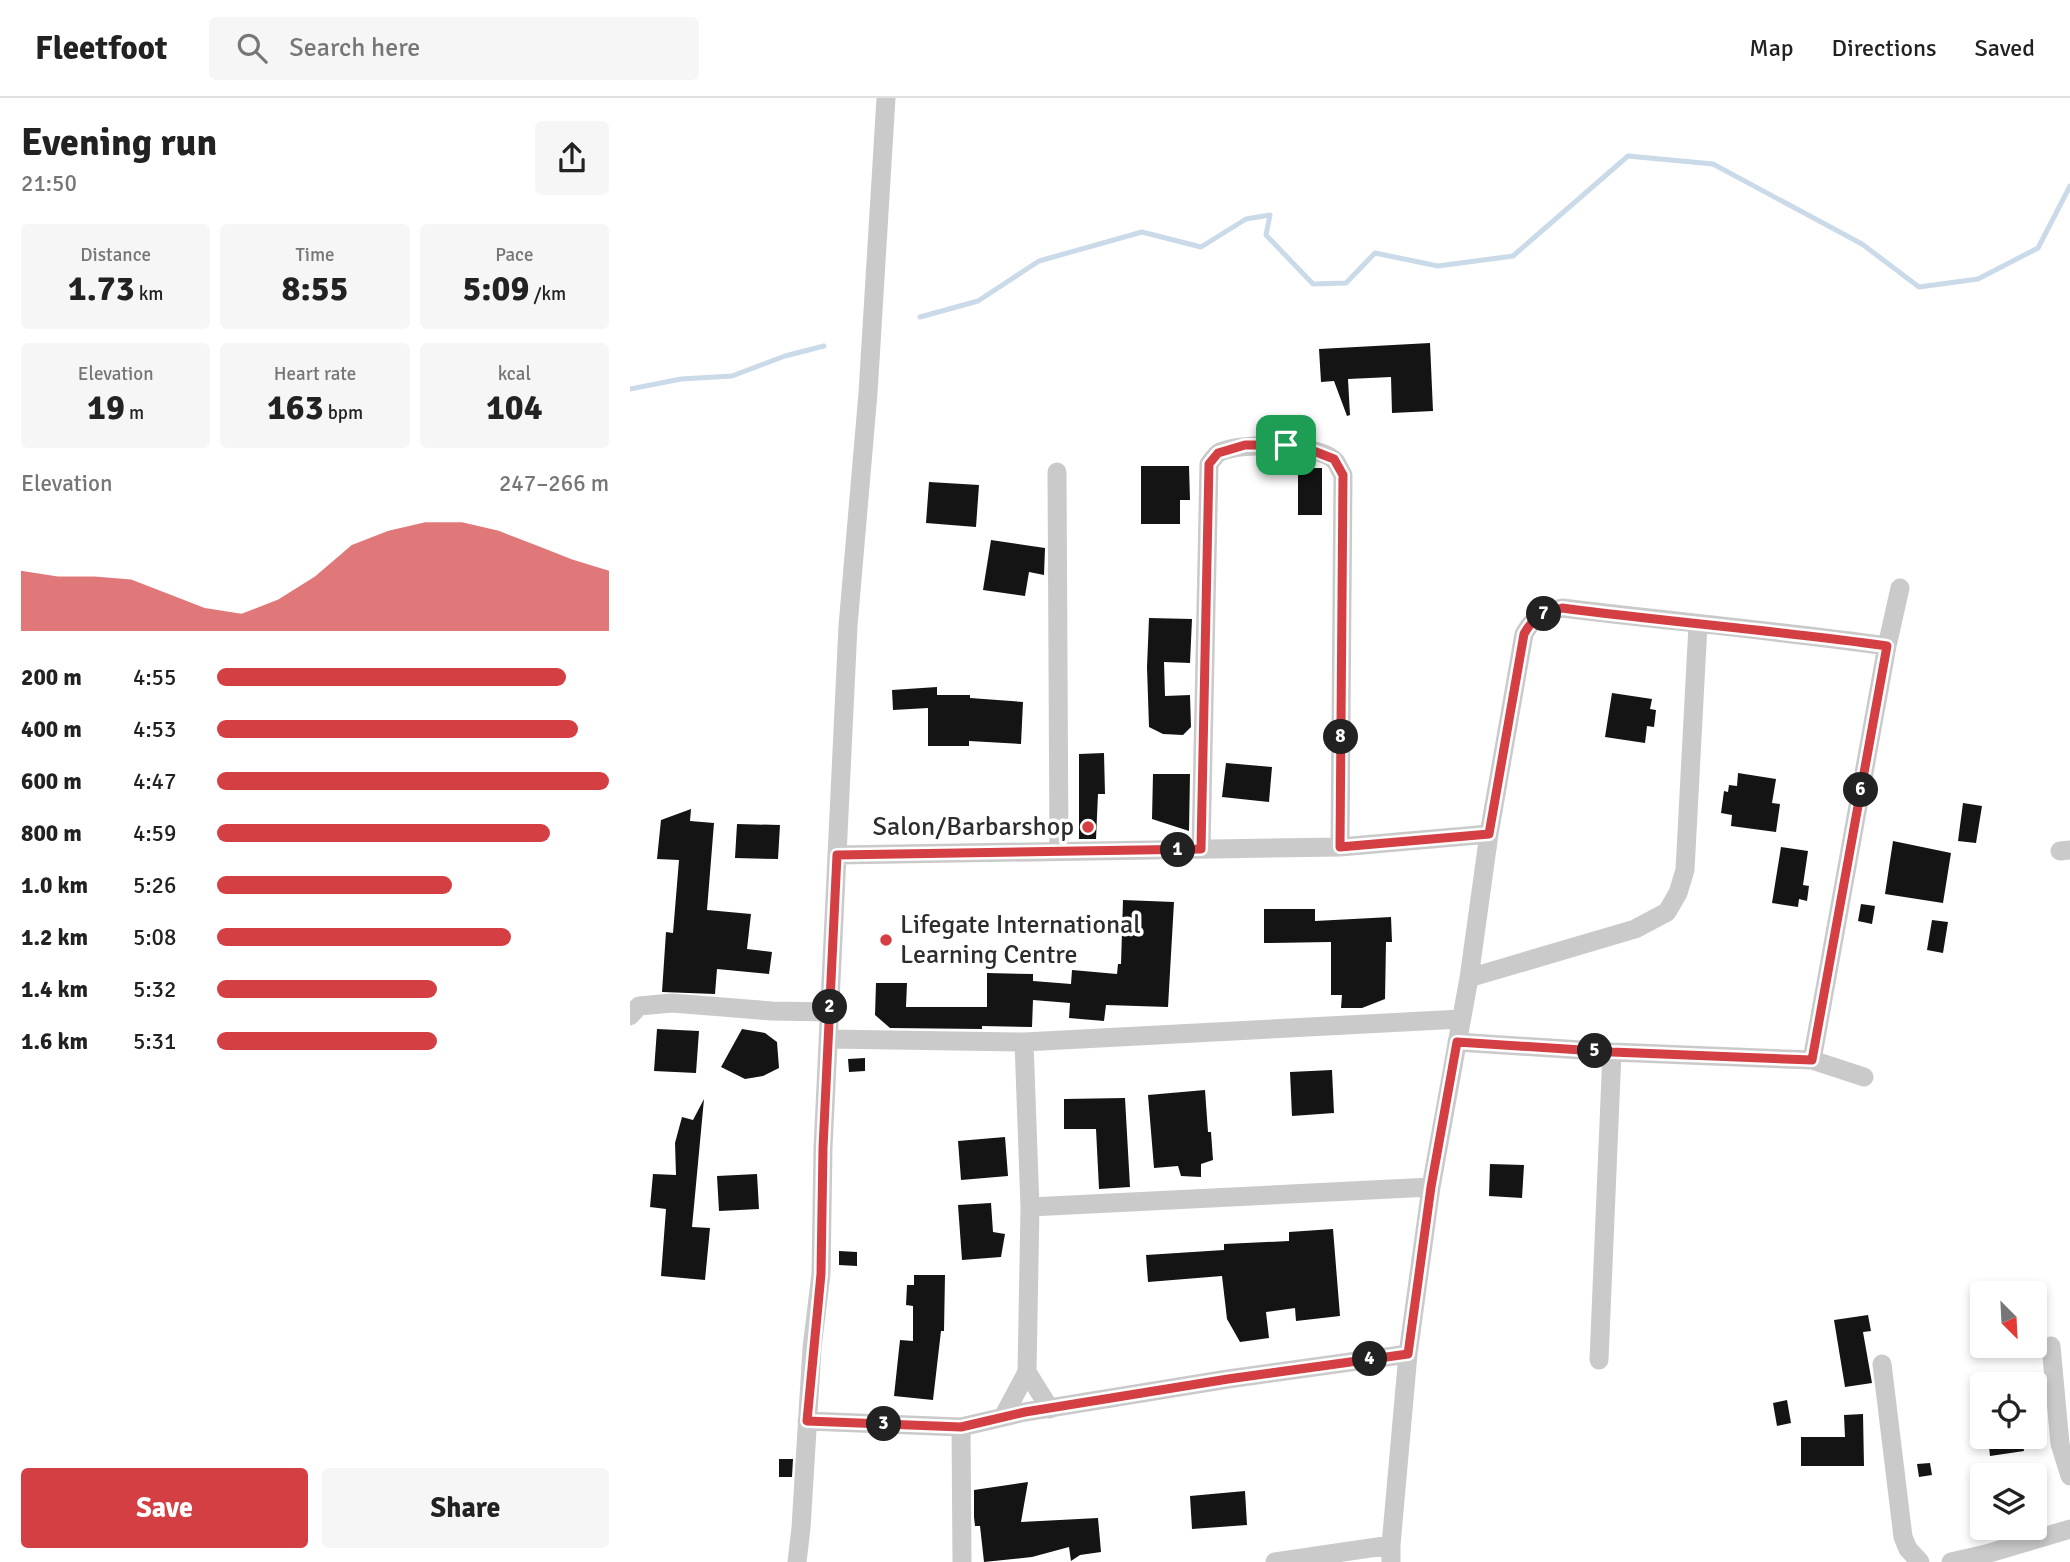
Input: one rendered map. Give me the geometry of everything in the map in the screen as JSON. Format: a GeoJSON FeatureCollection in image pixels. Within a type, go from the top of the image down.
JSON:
{"type":"FeatureCollection","features":[{"type":"Feature","properties":{"kind":"street"},"geometry":{"type":"LineString","coordinates":[[797,1562],[821,1274],[823,1148],[848,626],[868,393],[886,98]]}},
{"type":"Feature","properties":{"kind":"street"},"geometry":{"type":"LineString","coordinates":[[1201,849],[1209,464],[1218,453],[1245,445],[1286,445],[1311,450],[1334,459],[1343,475],[1340,847]]}},
{"type":"Feature","properties":{"kind":"street"},"geometry":{"type":"LineString","coordinates":[[1057,472],[1059,851]]}},
{"type":"Feature","properties":{"kind":"street"},"geometry":{"type":"LineString","coordinates":[[1812,1060],[1887,646],[1900,588]]}},
{"type":"Feature","properties":{"kind":"street"},"geometry":{"type":"LineString","coordinates":[[1275,1562],[1391,1553],[1408,1354],[1431,1187],[1469,978],[1489,834],[1524,634],[1529,624],[1540,615],[1562,608],[1887,646]]}},
{"type":"Feature","properties":{"kind":"street"},"geometry":{"type":"LineString","coordinates":[[1469,978],[1636,929],[1667,912],[1678,893],[1685,870],[1698,625]]}},
{"type":"Feature","properties":{"kind":"street"},"geometry":{"type":"LineString","coordinates":[[837,855],[1340,847],[1489,834]]}},
{"type":"Feature","properties":{"kind":"street"},"geometry":{"type":"LineString","coordinates":[[630,1016],[639,1006],[672,1003],[772,1011],[830,1012]]}},
{"type":"Feature","properties":{"kind":"street"},"geometry":{"type":"LineString","coordinates":[[828,1039],[1024,1041],[1461,1019]]}},
{"type":"Feature","properties":{"kind":"street"},"geometry":{"type":"LineString","coordinates":[[1003,1418],[1027,1372],[1030,1207],[1024,1041]]}},
{"type":"Feature","properties":{"kind":"street"},"geometry":{"type":"LineString","coordinates":[[1457,1042],[1612,1052],[1812,1060],[1864,1077]]}},
{"type":"Feature","properties":{"kind":"street"},"geometry":{"type":"LineString","coordinates":[[1599,1360],[1612,1052]]}},
{"type":"Feature","properties":{"kind":"street"},"geometry":{"type":"LineString","coordinates":[[1030,1207],[1431,1187]]}},
{"type":"Feature","properties":{"kind":"street"},"geometry":{"type":"LineString","coordinates":[[2051,1346],[2060,1444],[2070,1476]]}},
{"type":"Feature","properties":{"kind":"street"},"geometry":{"type":"LineString","coordinates":[[807,1421],[961,1427],[1228,1379],[1408,1354]]}},
{"type":"Feature","properties":{"kind":"street"},"geometry":{"type":"LineString","coordinates":[[1882,1364],[1903,1537],[1908,1549],[1920,1562]]}},
{"type":"Feature","properties":{"kind":"street"},"geometry":{"type":"LineString","coordinates":[[1027,1372],[1050,1409]]}},
{"type":"Feature","properties":{"kind":"street"},"geometry":{"type":"LineString","coordinates":[[961,1427],[962,1562]]}},
{"type":"Feature","properties":{"kind":"street"},"geometry":{"type":"LineString","coordinates":[[1951,1562],[2070,1529]]}},
{"type":"Feature","properties":{"kind":"building"},"geometry":{"type":"Polygon","coordinates":[[[1430,343],[1433,411],[1392,413],[1391,377],[1348,379],[1350,415],[1347,416],[1334,381],[1321,382],[1319,349],[1430,343]]]}},
{"type":"Feature","properties":{"kind":"building"},"geometry":{"type":"Polygon","coordinates":[[[1141,466],[1189,466],[1190,500],[1180,500],[1180,524],[1141,524],[1141,466]]]}},
{"type":"Feature","properties":{"kind":"building"},"geometry":{"type":"Polygon","coordinates":[[[1298,468],[1322,468],[1322,515],[1298,515],[1298,468]]]}},
{"type":"Feature","properties":{"kind":"building"},"geometry":{"type":"Polygon","coordinates":[[[929,482],[979,485],[976,527],[926,523],[929,482]]]}},
{"type":"Feature","properties":{"kind":"building"},"geometry":{"type":"Polygon","coordinates":[[[991,540],[1045,548],[1044,575],[1029,572],[1025,596],[983,590],[991,540]]]}},
{"type":"Feature","properties":{"kind":"building"},"geometry":{"type":"Polygon","coordinates":[[[1149,618],[1192,619],[1190,663],[1164,662],[1165,696],[1190,695],[1191,727],[1183,735],[1163,734],[1149,727],[1149,618]]]}},
{"type":"Feature","properties":{"kind":"building"},"geometry":{"type":"Polygon","coordinates":[[[937,687],[937,695],[970,695],[970,698],[1023,702],[1021,744],[969,741],[969,746],[928,746],[928,708],[893,710],[892,690],[937,687]]]}},
{"type":"Feature","properties":{"kind":"building"},"geometry":{"type":"Polygon","coordinates":[[[1612,693],[1652,699],[1650,709],[1656,710],[1654,727],[1647,726],[1645,743],[1605,737],[1612,693]]]}},
{"type":"Feature","properties":{"kind":"building"},"geometry":{"type":"Polygon","coordinates":[[[1104,753],[1105,794],[1098,794],[1096,839],[1079,839],[1079,754],[1104,753]]]}},
{"type":"Feature","properties":{"kind":"building"},"geometry":{"type":"Polygon","coordinates":[[[1226,763],[1272,767],[1269,802],[1222,797],[1226,763]]]}},
{"type":"Feature","properties":{"kind":"building"},"geometry":{"type":"Polygon","coordinates":[[[1738,773],[1776,779],[1772,803],[1780,804],[1776,832],[1731,826],[1732,815],[1721,813],[1724,791],[1728,792],[1729,785],[1737,786],[1738,773]]]}},
{"type":"Feature","properties":{"kind":"building"},"geometry":{"type":"Polygon","coordinates":[[[1153,774],[1190,774],[1189,831],[1152,819],[1153,774]]]}},
{"type":"Feature","properties":{"kind":"building"},"geometry":{"type":"Polygon","coordinates":[[[1963,803],[1982,806],[1976,843],[1958,841],[1963,803]]]}},
{"type":"Feature","properties":{"kind":"building"},"geometry":{"type":"Polygon","coordinates":[[[691,809],[690,821],[714,823],[707,910],[751,914],[747,949],[772,952],[769,974],[717,969],[715,994],[662,992],[666,932],[673,933],[679,860],[657,859],[661,820],[691,809]]]}},
{"type":"Feature","properties":{"kind":"building"},"geometry":{"type":"Polygon","coordinates":[[[737,824],[780,825],[778,859],[735,858],[737,824]]]}},
{"type":"Feature","properties":{"kind":"building"},"geometry":{"type":"Polygon","coordinates":[[[1893,841],[1951,853],[1943,903],[1885,894],[1893,841]]]}},
{"type":"Feature","properties":{"kind":"building"},"geometry":{"type":"Polygon","coordinates":[[[1781,847],[1808,851],[1803,885],[1809,886],[1807,901],[1799,899],[1798,907],[1772,903],[1781,847]]]}},
{"type":"Feature","properties":{"kind":"building"},"geometry":{"type":"Polygon","coordinates":[[[1123,900],[1174,902],[1168,1007],[1106,1005],[1104,1021],[1069,1018],[1070,1003],[1033,1000],[1032,1027],[982,1026],[982,1029],[890,1028],[875,1015],[876,983],[907,983],[906,1007],[987,1007],[987,973],[1033,974],[1033,981],[1071,984],[1072,970],[1117,974],[1118,964],[1121,964],[1123,900]]]}},
{"type":"Feature","properties":{"kind":"building"},"geometry":{"type":"Polygon","coordinates":[[[1861,904],[1875,906],[1872,924],[1858,921],[1861,904]]]}},
{"type":"Feature","properties":{"kind":"building"},"geometry":{"type":"Polygon","coordinates":[[[1264,909],[1315,909],[1315,921],[1391,917],[1392,942],[1386,942],[1385,999],[1362,1008],[1341,1008],[1342,995],[1331,995],[1331,942],[1264,943],[1264,909]]]}},
{"type":"Feature","properties":{"kind":"building"},"geometry":{"type":"Polygon","coordinates":[[[1932,920],[1948,922],[1943,953],[1927,950],[1932,920]]]}},
{"type":"Feature","properties":{"kind":"building"},"geometry":{"type":"Polygon","coordinates":[[[657,1029],[699,1031],[696,1073],[654,1071],[657,1029]]]}},
{"type":"Feature","properties":{"kind":"building"},"geometry":{"type":"Polygon","coordinates":[[[742,1029],[765,1033],[777,1042],[779,1068],[763,1076],[745,1079],[721,1067],[742,1029]]]}},
{"type":"Feature","properties":{"kind":"building"},"geometry":{"type":"Polygon","coordinates":[[[865,1058],[865,1071],[849,1072],[848,1059],[865,1058]]]}},
{"type":"Feature","properties":{"kind":"building"},"geometry":{"type":"Polygon","coordinates":[[[1332,1070],[1334,1113],[1292,1116],[1290,1072],[1332,1070]]]}},
{"type":"Feature","properties":{"kind":"building"},"geometry":{"type":"Polygon","coordinates":[[[1205,1090],[1213,1160],[1201,1164],[1201,1177],[1181,1176],[1178,1166],[1154,1168],[1148,1095],[1205,1090]]]}},
{"type":"Feature","properties":{"kind":"building"},"geometry":{"type":"Polygon","coordinates":[[[1125,1098],[1130,1187],[1099,1189],[1096,1129],[1064,1129],[1064,1099],[1125,1098]]]}},
{"type":"Feature","properties":{"kind":"building"},"geometry":{"type":"Polygon","coordinates":[[[704,1099],[692,1227],[710,1228],[705,1280],[661,1276],[666,1209],[650,1207],[653,1174],[676,1175],[675,1143],[682,1117],[693,1120],[704,1099]]]}},
{"type":"Feature","properties":{"kind":"building"},"geometry":{"type":"Polygon","coordinates":[[[1005,1137],[1008,1176],[961,1180],[958,1141],[1005,1137]]]}},
{"type":"Feature","properties":{"kind":"building"},"geometry":{"type":"Polygon","coordinates":[[[1490,1164],[1524,1165],[1522,1198],[1489,1196],[1490,1164]]]}},
{"type":"Feature","properties":{"kind":"building"},"geometry":{"type":"Polygon","coordinates":[[[757,1174],[759,1209],[719,1211],[717,1176],[757,1174]]]}},
{"type":"Feature","properties":{"kind":"building"},"geometry":{"type":"Polygon","coordinates":[[[991,1203],[993,1232],[1005,1234],[1001,1257],[962,1260],[958,1205],[991,1203]]]}},
{"type":"Feature","properties":{"kind":"building"},"geometry":{"type":"Polygon","coordinates":[[[1333,1229],[1340,1316],[1296,1321],[1295,1308],[1266,1312],[1269,1338],[1240,1342],[1227,1319],[1222,1276],[1148,1282],[1146,1255],[1224,1250],[1224,1244],[1289,1241],[1289,1232],[1333,1229]]]}},
{"type":"Feature","properties":{"kind":"building"},"geometry":{"type":"Polygon","coordinates":[[[839,1251],[857,1252],[857,1266],[839,1265],[839,1251]]]}},
{"type":"Feature","properties":{"kind":"building"},"geometry":{"type":"Polygon","coordinates":[[[914,1275],[945,1275],[944,1331],[941,1331],[933,1400],[894,1396],[900,1340],[913,1341],[913,1306],[906,1305],[907,1285],[914,1285],[914,1275]]]}},
{"type":"Feature","properties":{"kind":"building"},"geometry":{"type":"Polygon","coordinates":[[[1868,1315],[1871,1331],[1863,1332],[1872,1383],[1845,1387],[1834,1320],[1868,1315]]]}},
{"type":"Feature","properties":{"kind":"building"},"geometry":{"type":"Polygon","coordinates":[[[1787,1400],[1791,1423],[1777,1426],[1773,1403],[1787,1400]]]}},
{"type":"Feature","properties":{"kind":"building"},"geometry":{"type":"Polygon","coordinates":[[[1863,1414],[1864,1466],[1801,1466],[1801,1437],[1845,1437],[1844,1415],[1863,1414]]]}},
{"type":"Feature","properties":{"kind":"building"},"geometry":{"type":"Polygon","coordinates":[[[1989,1449],[2024,1449],[2024,1451],[1990,1456],[1989,1449]]]}},
{"type":"Feature","properties":{"kind":"building"},"geometry":{"type":"Polygon","coordinates":[[[779,1459],[793,1459],[792,1477],[779,1477],[779,1459]]]}},
{"type":"Feature","properties":{"kind":"building"},"geometry":{"type":"Polygon","coordinates":[[[1930,1463],[1932,1475],[1919,1477],[1917,1464],[1930,1463]]]}},
{"type":"Feature","properties":{"kind":"building"},"geometry":{"type":"Polygon","coordinates":[[[1028,1482],[1021,1522],[1098,1518],[1101,1552],[1080,1555],[1071,1561],[1069,1547],[1032,1557],[984,1562],[980,1526],[975,1526],[974,1490],[1028,1482]]]}},
{"type":"Feature","properties":{"kind":"building"},"geometry":{"type":"Polygon","coordinates":[[[1245,1491],[1247,1525],[1192,1529],[1190,1496],[1245,1491]]]}},
{"type":"Feature","properties":{"kind":"waterway"},"geometry":{"type":"LineString","coordinates":[[920,317],[978,301],[1039,261],[1142,232],[1201,247],[1246,219],[1270,215],[1266,235],[1313,284],[1346,283],[1375,253],[1438,266],[1513,256],[1628,156],[1713,164],[1862,244],[1919,287],[1978,279],[2038,248],[2070,186]]}},
{"type":"Feature","properties":{"kind":"waterway"},"geometry":{"type":"LineString","coordinates":[[630,389],[681,379],[732,376],[785,356],[824,346]]}},
{"type":"Feature","properties":{"kind":"place","name":"Salon/Barbarshop"},"geometry":{"type":"Point","coordinates":[1088,827]}},
{"type":"Feature","properties":{"kind":"place","name":"Lifegate International Learning Centre"},"geometry":{"type":"Point","coordinates":[886,940]}},
{"type":"Feature","properties":{"kind":"route"},"geometry":{"type":"LineString","coordinates":[[1245,445],[1286,445],[1311,450],[1334,459],[1343,475],[1340,847],[1489,834],[1524,634],[1529,624],[1540,615],[1562,608],[1887,646],[1812,1060],[1612,1052],[1457,1042],[1431,1187],[1408,1354],[1228,1379],[1025,1412],[961,1427],[807,1421],[821,1274],[823,1148],[837,855],[1201,849],[1209,464],[1218,453],[1245,445]]}}]}
